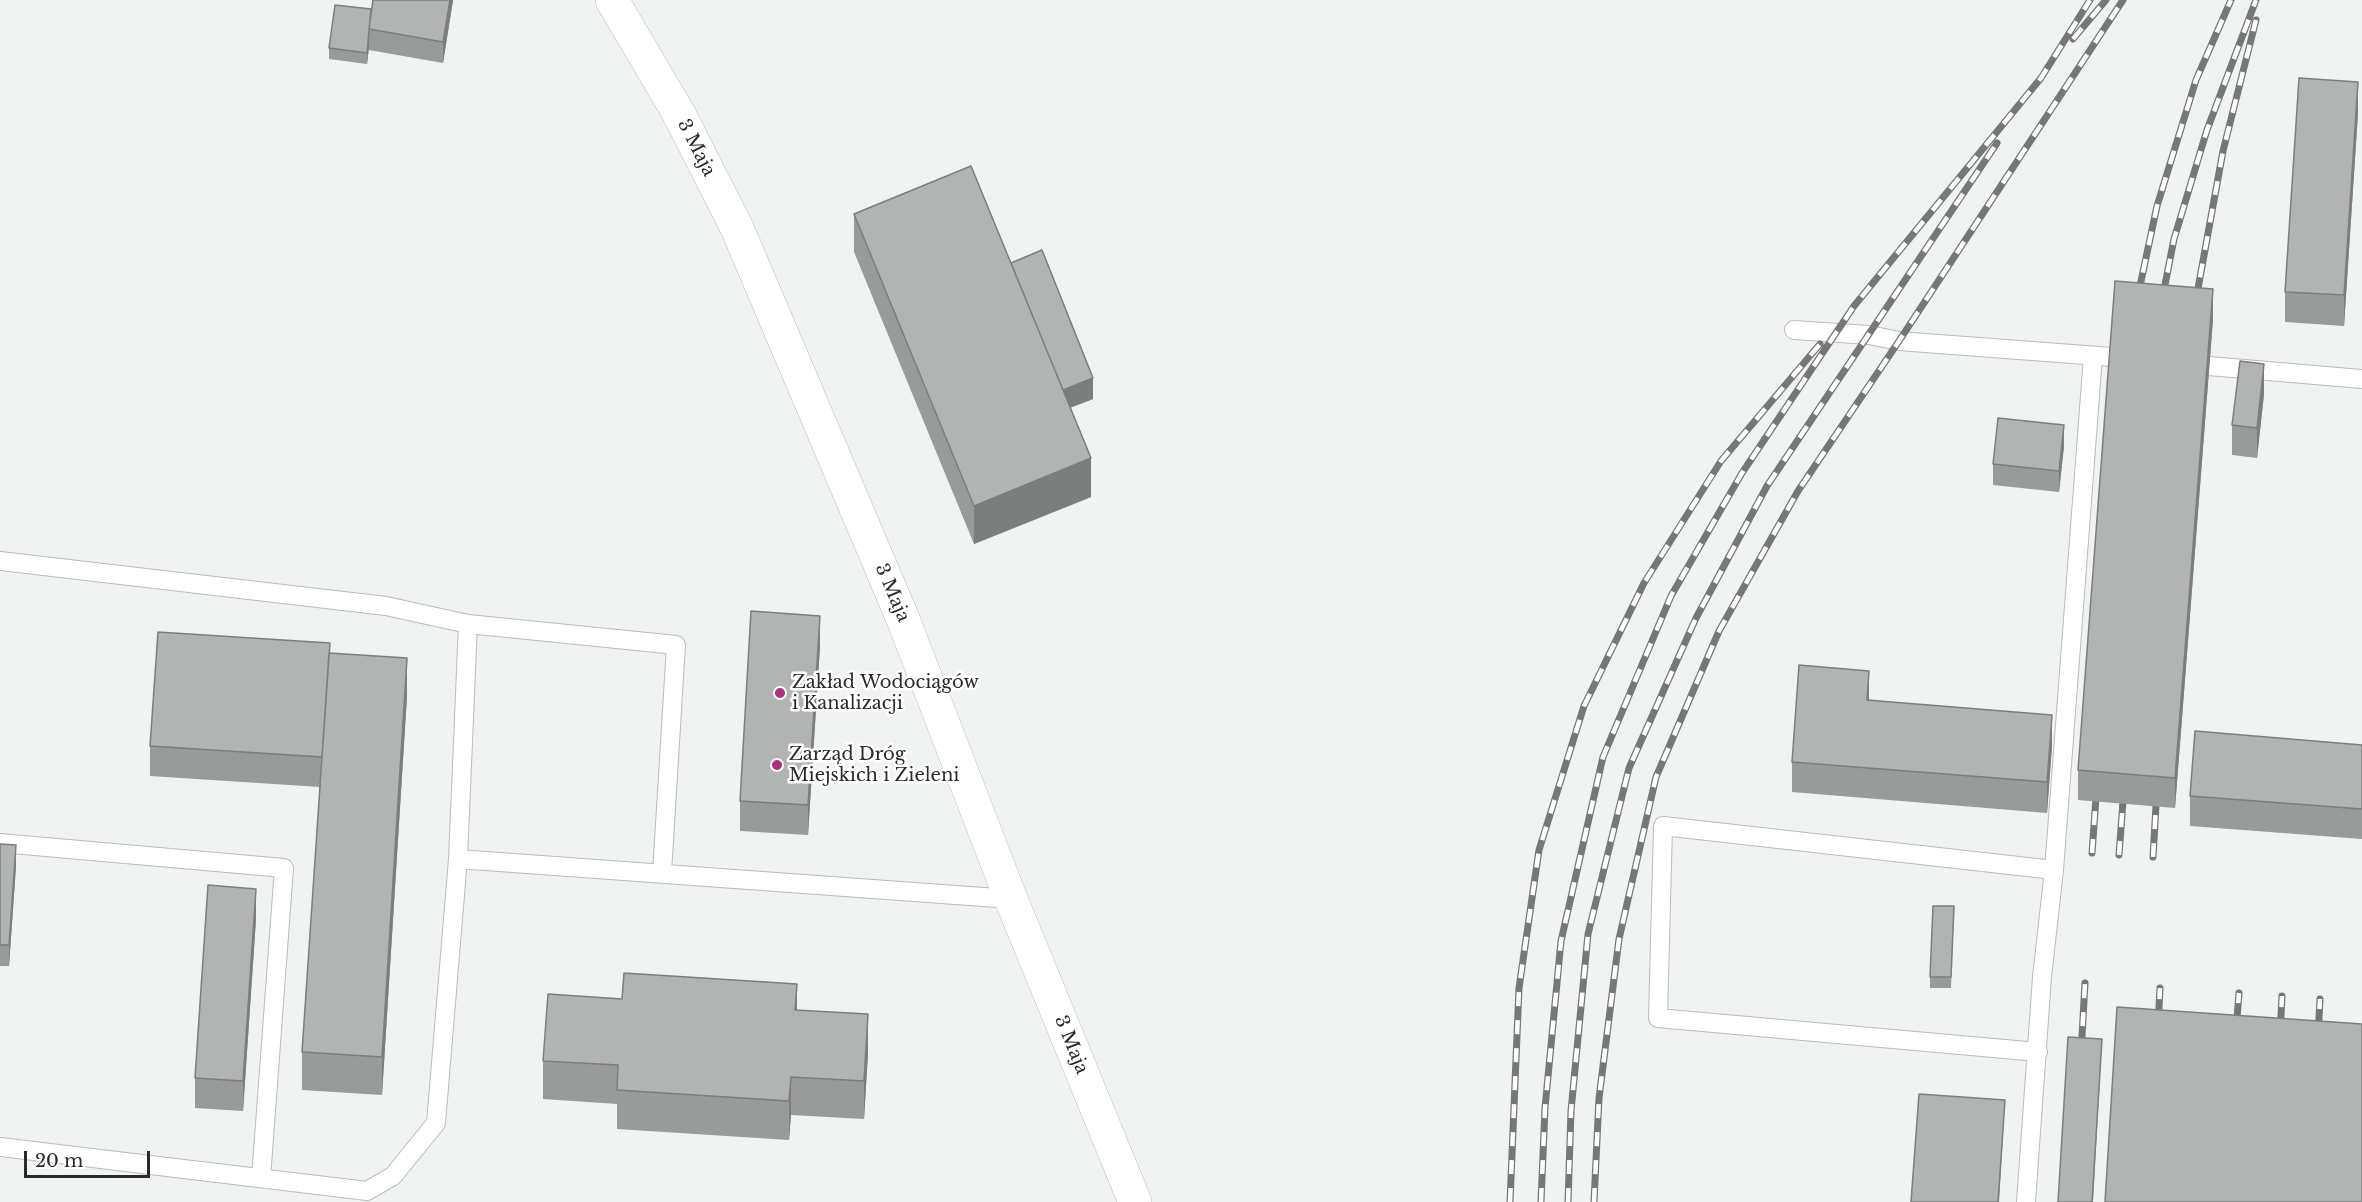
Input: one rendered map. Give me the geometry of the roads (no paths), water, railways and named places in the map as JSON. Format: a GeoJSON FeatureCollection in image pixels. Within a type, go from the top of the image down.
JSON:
{"type":"FeatureCollection","features":[{"type":"Feature","properties":{"kind":"street","name":"3 Maja"},"geometry":{"type":"LineString","coordinates":[[612,0],[679,114],[737,228],[903,619],[1011,899],[1135,1202]]}},
{"type":"Feature","properties":{"kind":"lane"},"geometry":{"type":"LineString","coordinates":[[1794,330],[1869,335],[1899,341],[2112,357]]}},
{"type":"Feature","properties":{"kind":"lane"},"geometry":{"type":"LineString","coordinates":[[2026,1202],[2042,977],[2054,870],[2093,356]]}},
{"type":"Feature","properties":{"kind":"lane"},"geometry":{"type":"LineString","coordinates":[[2209,366],[2362,379]]}},
{"type":"Feature","properties":{"kind":"lane"},"geometry":{"type":"LineString","coordinates":[[0,561],[386,606],[468,624],[676,645],[662,873]]}},
{"type":"Feature","properties":{"kind":"lane"},"geometry":{"type":"LineString","coordinates":[[0,1148],[367,1191],[393,1176],[436,1123],[458,859],[468,624]]}},
{"type":"Feature","properties":{"kind":"lane"},"geometry":{"type":"LineString","coordinates":[[2038,1052],[1658,1018],[1663,826],[2054,870]]}},
{"type":"Feature","properties":{"kind":"lane"},"geometry":{"type":"LineString","coordinates":[[0,843],[284,868],[261,1178]]}},
{"type":"Feature","properties":{"kind":"lane"},"geometry":{"type":"LineString","coordinates":[[458,859],[1011,899]]}},
{"type":"Feature","properties":{"kind":"railway"},"geometry":{"type":"LineString","coordinates":[[1541,1202],[1545,1108],[1561,941],[1603,757],[1671,596],[1742,473],[1854,306],[2041,78],[2090,0]]}},
{"type":"Feature","properties":{"kind":"railway"},"geometry":{"type":"LineString","coordinates":[[2073,39],[2106,0]]}},
{"type":"Feature","properties":{"kind":"railway"},"geometry":{"type":"LineString","coordinates":[[1594,1202],[1599,1098],[1619,939],[1656,777],[1719,631],[1798,491],[2123,0]]}},
{"type":"Feature","properties":{"kind":"railway"},"geometry":{"type":"LineString","coordinates":[[2137,300],[2157,206],[2196,80],[2231,0]]}},
{"type":"Feature","properties":{"kind":"railway"},"geometry":{"type":"LineString","coordinates":[[2162,300],[2174,239],[2207,130],[2256,0]]}},
{"type":"Feature","properties":{"kind":"railway"},"geometry":{"type":"LineString","coordinates":[[2195,305],[2223,151],[2256,20]]}},
{"type":"Feature","properties":{"kind":"railway"},"geometry":{"type":"LineString","coordinates":[[1568,1202],[1571,1111],[1588,934],[1629,768],[1696,618],[1767,486],[1997,143]]}},
{"type":"Feature","properties":{"kind":"railway"},"geometry":{"type":"LineString","coordinates":[[1510,1202],[1519,988],[1539,850],[1584,706],[1644,583],[1721,461],[1820,344]]}},
{"type":"Feature","properties":{"kind":"railway"},"geometry":{"type":"LineString","coordinates":[[2092,853],[2097,784]]}},
{"type":"Feature","properties":{"kind":"railway"},"geometry":{"type":"LineString","coordinates":[[2119,855],[2124,788]]}},
{"type":"Feature","properties":{"kind":"railway"},"geometry":{"type":"LineString","coordinates":[[2153,857],[2157,789]]}},
{"type":"Feature","properties":{"kind":"railway"},"geometry":{"type":"LineString","coordinates":[[2081,1054],[2085,983]]}},
{"type":"Feature","properties":{"kind":"railway"},"geometry":{"type":"LineString","coordinates":[[2158,1027],[2160,988]]}},
{"type":"Feature","properties":{"kind":"railway"},"geometry":{"type":"LineString","coordinates":[[2236,1031],[2239,993]]}},
{"type":"Feature","properties":{"kind":"railway"},"geometry":{"type":"LineString","coordinates":[[2280,1035],[2282,996]]}},
{"type":"Feature","properties":{"kind":"railway"},"geometry":{"type":"LineString","coordinates":[[2318,1037],[2320,999]]}},
{"type":"Feature","properties":{"kind":"place","name":"Zakład Wodociągów i Kanalizacji"},"geometry":{"type":"Point","coordinates":[780,693]}},
{"type":"Feature","properties":{"kind":"place","name":"Zarząd Dróg Miejskich i Zieleni"},"geometry":{"type":"Point","coordinates":[777,765]}}]}
